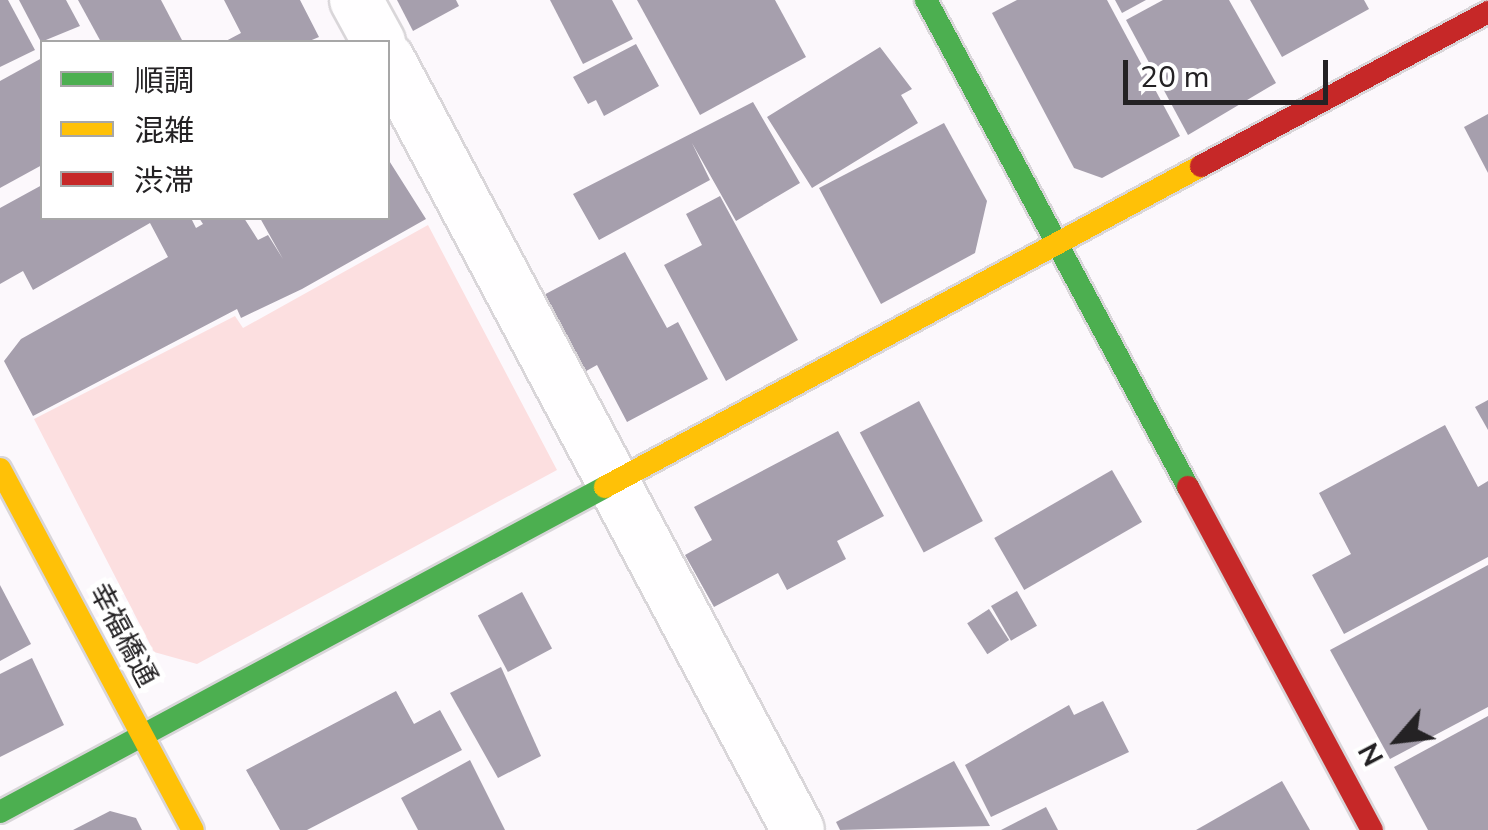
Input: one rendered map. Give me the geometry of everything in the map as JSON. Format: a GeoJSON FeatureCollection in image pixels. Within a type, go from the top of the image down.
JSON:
{"type":"FeatureCollection","features":[{"type":"Feature","properties":{"kind":"street"},"geometry":{"type":"LineString","coordinates":[[356,0],[377,40]]}},
{"type":"Feature","properties":{"kind":"street"},"geometry":{"type":"LineString","coordinates":[[926,0],[1372,830]]}},
{"type":"Feature","properties":{"kind":"street"},"geometry":{"type":"LineString","coordinates":[[0,812],[614,486],[1488,12]]}},
{"type":"Feature","properties":{"kind":"street"},"geometry":{"type":"LineString","coordinates":[[390,63],[798,830]]}},
{"type":"Feature","properties":{"kind":"street","name":"幸福橋通"},"geometry":{"type":"LineString","coordinates":[[0,469],[193,830]]}},
{"type":"Feature","properties":{"kind":"shaded area"},"geometry":{"type":"Polygon","coordinates":[[[428,225],[557,470],[197,664],[154,652],[34,419],[235,316],[243,328],[428,225]]]}},
{"type":"Feature","properties":{"kind":"building"},"geometry":{"type":"Polygon","coordinates":[[[0,0],[8,0],[35,50],[0,67],[0,0]]]}},
{"type":"Feature","properties":{"kind":"building"},"geometry":{"type":"Polygon","coordinates":[[[19,0],[66,0],[80,26],[40,40],[19,0]]]}},
{"type":"Feature","properties":{"kind":"building"},"geometry":{"type":"Polygon","coordinates":[[[78,0],[161,0],[182,40],[100,40],[78,0]]]}},
{"type":"Feature","properties":{"kind":"building"},"geometry":{"type":"Polygon","coordinates":[[[224,0],[300,0],[319,37],[228,40],[241,33],[224,0]]]}},
{"type":"Feature","properties":{"kind":"building"},"geometry":{"type":"Polygon","coordinates":[[[397,0],[456,0],[459,6],[413,31],[397,0]]]}},
{"type":"Feature","properties":{"kind":"building"},"geometry":{"type":"Polygon","coordinates":[[[550,0],[612,0],[633,39],[583,64],[550,0]]]}},
{"type":"Feature","properties":{"kind":"building"},"geometry":{"type":"Polygon","coordinates":[[[637,0],[775,0],[806,57],[700,115],[637,0]]]}},
{"type":"Feature","properties":{"kind":"building"},"geometry":{"type":"Polygon","coordinates":[[[1017,0],[1107,0],[1180,136],[1102,178],[1074,168],[992,13],[1017,0]]]}},
{"type":"Feature","properties":{"kind":"building"},"geometry":{"type":"Polygon","coordinates":[[[1115,0],[1146,0],[1122,13],[1115,0]]]}},
{"type":"Feature","properties":{"kind":"building"},"geometry":{"type":"Polygon","coordinates":[[[1163,0],[1229,0],[1276,83],[1188,135],[1126,20],[1163,0]]]}},
{"type":"Feature","properties":{"kind":"building"},"geometry":{"type":"Polygon","coordinates":[[[1250,0],[1364,0],[1369,9],[1282,57],[1250,0]]]}},
{"type":"Feature","properties":{"kind":"building"},"geometry":{"type":"Polygon","coordinates":[[[636,44],[659,86],[604,116],[596,100],[588,104],[573,77],[636,44]]]}},
{"type":"Feature","properties":{"kind":"building"},"geometry":{"type":"Polygon","coordinates":[[[880,47],[912,89],[901,95],[918,123],[812,188],[767,117],[880,47]]]}},
{"type":"Feature","properties":{"kind":"building"},"geometry":{"type":"Polygon","coordinates":[[[40,59],[40,166],[0,188],[0,81],[40,59]]]}},
{"type":"Feature","properties":{"kind":"building"},"geometry":{"type":"Polygon","coordinates":[[[753,102],[800,183],[736,221],[692,143],[710,180],[599,240],[573,194],[753,102]]]}},
{"type":"Feature","properties":{"kind":"building"},"geometry":{"type":"Polygon","coordinates":[[[1488,114],[1488,173],[1464,127],[1488,114]]]}},
{"type":"Feature","properties":{"kind":"building"},"geometry":{"type":"Polygon","coordinates":[[[944,123],[987,201],[975,253],[881,304],[819,188],[944,123]]]}},
{"type":"Feature","properties":{"kind":"building"},"geometry":{"type":"Polygon","coordinates":[[[390,162],[426,219],[302,289],[241,318],[237,309],[33,416],[4,361],[21,339],[168,257],[150,223],[33,290],[23,271],[0,284],[0,208],[40,186],[40,220],[192,220],[196,228],[203,224],[200,220],[245,220],[258,240],[268,235],[283,259],[261,220],[390,220],[390,162]]]}},
{"type":"Feature","properties":{"kind":"building"},"geometry":{"type":"Polygon","coordinates":[[[720,196],[798,340],[726,381],[664,265],[702,245],[686,214],[720,196]]]}},
{"type":"Feature","properties":{"kind":"building"},"geometry":{"type":"Polygon","coordinates":[[[625,252],[667,328],[678,322],[708,379],[627,422],[597,365],[579,375],[538,298],[625,252]]]}},
{"type":"Feature","properties":{"kind":"building"},"geometry":{"type":"Polygon","coordinates":[[[1488,400],[1488,430],[1475,407],[1488,400]]]}},
{"type":"Feature","properties":{"kind":"building"},"geometry":{"type":"Polygon","coordinates":[[[919,401],[983,521],[924,553],[860,432],[919,401]]]}},
{"type":"Feature","properties":{"kind":"building"},"geometry":{"type":"Polygon","coordinates":[[[1445,425],[1478,487],[1488,481],[1488,557],[1344,634],[1312,575],[1351,554],[1319,493],[1445,425]]]}},
{"type":"Feature","properties":{"kind":"building"},"geometry":{"type":"Polygon","coordinates":[[[838,431],[884,516],[837,541],[846,559],[787,590],[778,573],[714,607],[685,555],[712,540],[694,507],[838,431]]]}},
{"type":"Feature","properties":{"kind":"building"},"geometry":{"type":"Polygon","coordinates":[[[1112,470],[1142,522],[1024,590],[994,538],[1112,470]]]}},
{"type":"Feature","properties":{"kind":"building"},"geometry":{"type":"Polygon","coordinates":[[[1488,565],[1488,707],[1390,759],[1330,650],[1488,565]]]}},
{"type":"Feature","properties":{"kind":"building"},"geometry":{"type":"Polygon","coordinates":[[[0,585],[31,644],[0,661],[0,585]]]}},
{"type":"Feature","properties":{"kind":"building"},"geometry":{"type":"Polygon","coordinates":[[[1017,591],[1037,626],[1011,641],[991,606],[1017,591]]]}},
{"type":"Feature","properties":{"kind":"building"},"geometry":{"type":"Polygon","coordinates":[[[522,592],[552,649],[508,672],[478,615],[522,592]]]}},
{"type":"Feature","properties":{"kind":"building"},"geometry":{"type":"Polygon","coordinates":[[[989,609],[1009,640],[987,654],[967,623],[989,609]]]}},
{"type":"Feature","properties":{"kind":"building"},"geometry":{"type":"Polygon","coordinates":[[[32,658],[64,725],[0,757],[0,674],[32,658]]]}},
{"type":"Feature","properties":{"kind":"building"},"geometry":{"type":"Polygon","coordinates":[[[501,667],[541,756],[498,778],[450,693],[501,667]]]}},
{"type":"Feature","properties":{"kind":"building"},"geometry":{"type":"Polygon","coordinates":[[[396,691],[414,724],[440,710],[462,750],[307,830],[280,830],[246,770],[396,691]]]}},
{"type":"Feature","properties":{"kind":"building"},"geometry":{"type":"Polygon","coordinates":[[[1103,701],[1129,752],[991,817],[965,765],[1069,705],[1074,715],[1103,701]]]}},
{"type":"Feature","properties":{"kind":"building"},"geometry":{"type":"Polygon","coordinates":[[[1488,716],[1488,830],[1428,830],[1394,767],[1488,716]]]}},
{"type":"Feature","properties":{"kind":"building"},"geometry":{"type":"Polygon","coordinates":[[[470,760],[505,830],[418,830],[401,798],[470,760]]]}},
{"type":"Feature","properties":{"kind":"building"},"geometry":{"type":"Polygon","coordinates":[[[954,761],[990,826],[840,830],[836,822],[954,761]]]}},
{"type":"Feature","properties":{"kind":"building"},"geometry":{"type":"Polygon","coordinates":[[[1282,781],[1310,830],[1196,830],[1282,781]]]}},
{"type":"Feature","properties":{"kind":"building"},"geometry":{"type":"Polygon","coordinates":[[[1046,807],[1058,830],[1001,830],[1046,807]]]}},
{"type":"Feature","properties":{"kind":"building"},"geometry":{"type":"Polygon","coordinates":[[[110,811],[136,818],[142,830],[73,830],[110,811]]]}},
{"type":"Feature","properties":{"kind":"traffic: fast"},"geometry":{"type":"LineString","coordinates":[[926,0],[1188,487]]}},
{"type":"Feature","properties":{"kind":"traffic: fast"},"geometry":{"type":"LineString","coordinates":[[0,812],[605,487]]}},
{"type":"Feature","properties":{"kind":"traffic: slow"},"geometry":{"type":"LineString","coordinates":[[605,487],[1201,166]]}},
{"type":"Feature","properties":{"kind":"traffic: slow"},"geometry":{"type":"LineString","coordinates":[[0,469],[193,830]]}},
{"type":"Feature","properties":{"kind":"traffic: jam"},"geometry":{"type":"LineString","coordinates":[[1201,166],[1488,12]]}},
{"type":"Feature","properties":{"kind":"traffic: jam"},"geometry":{"type":"LineString","coordinates":[[1188,487],[1372,830]]}}]}
